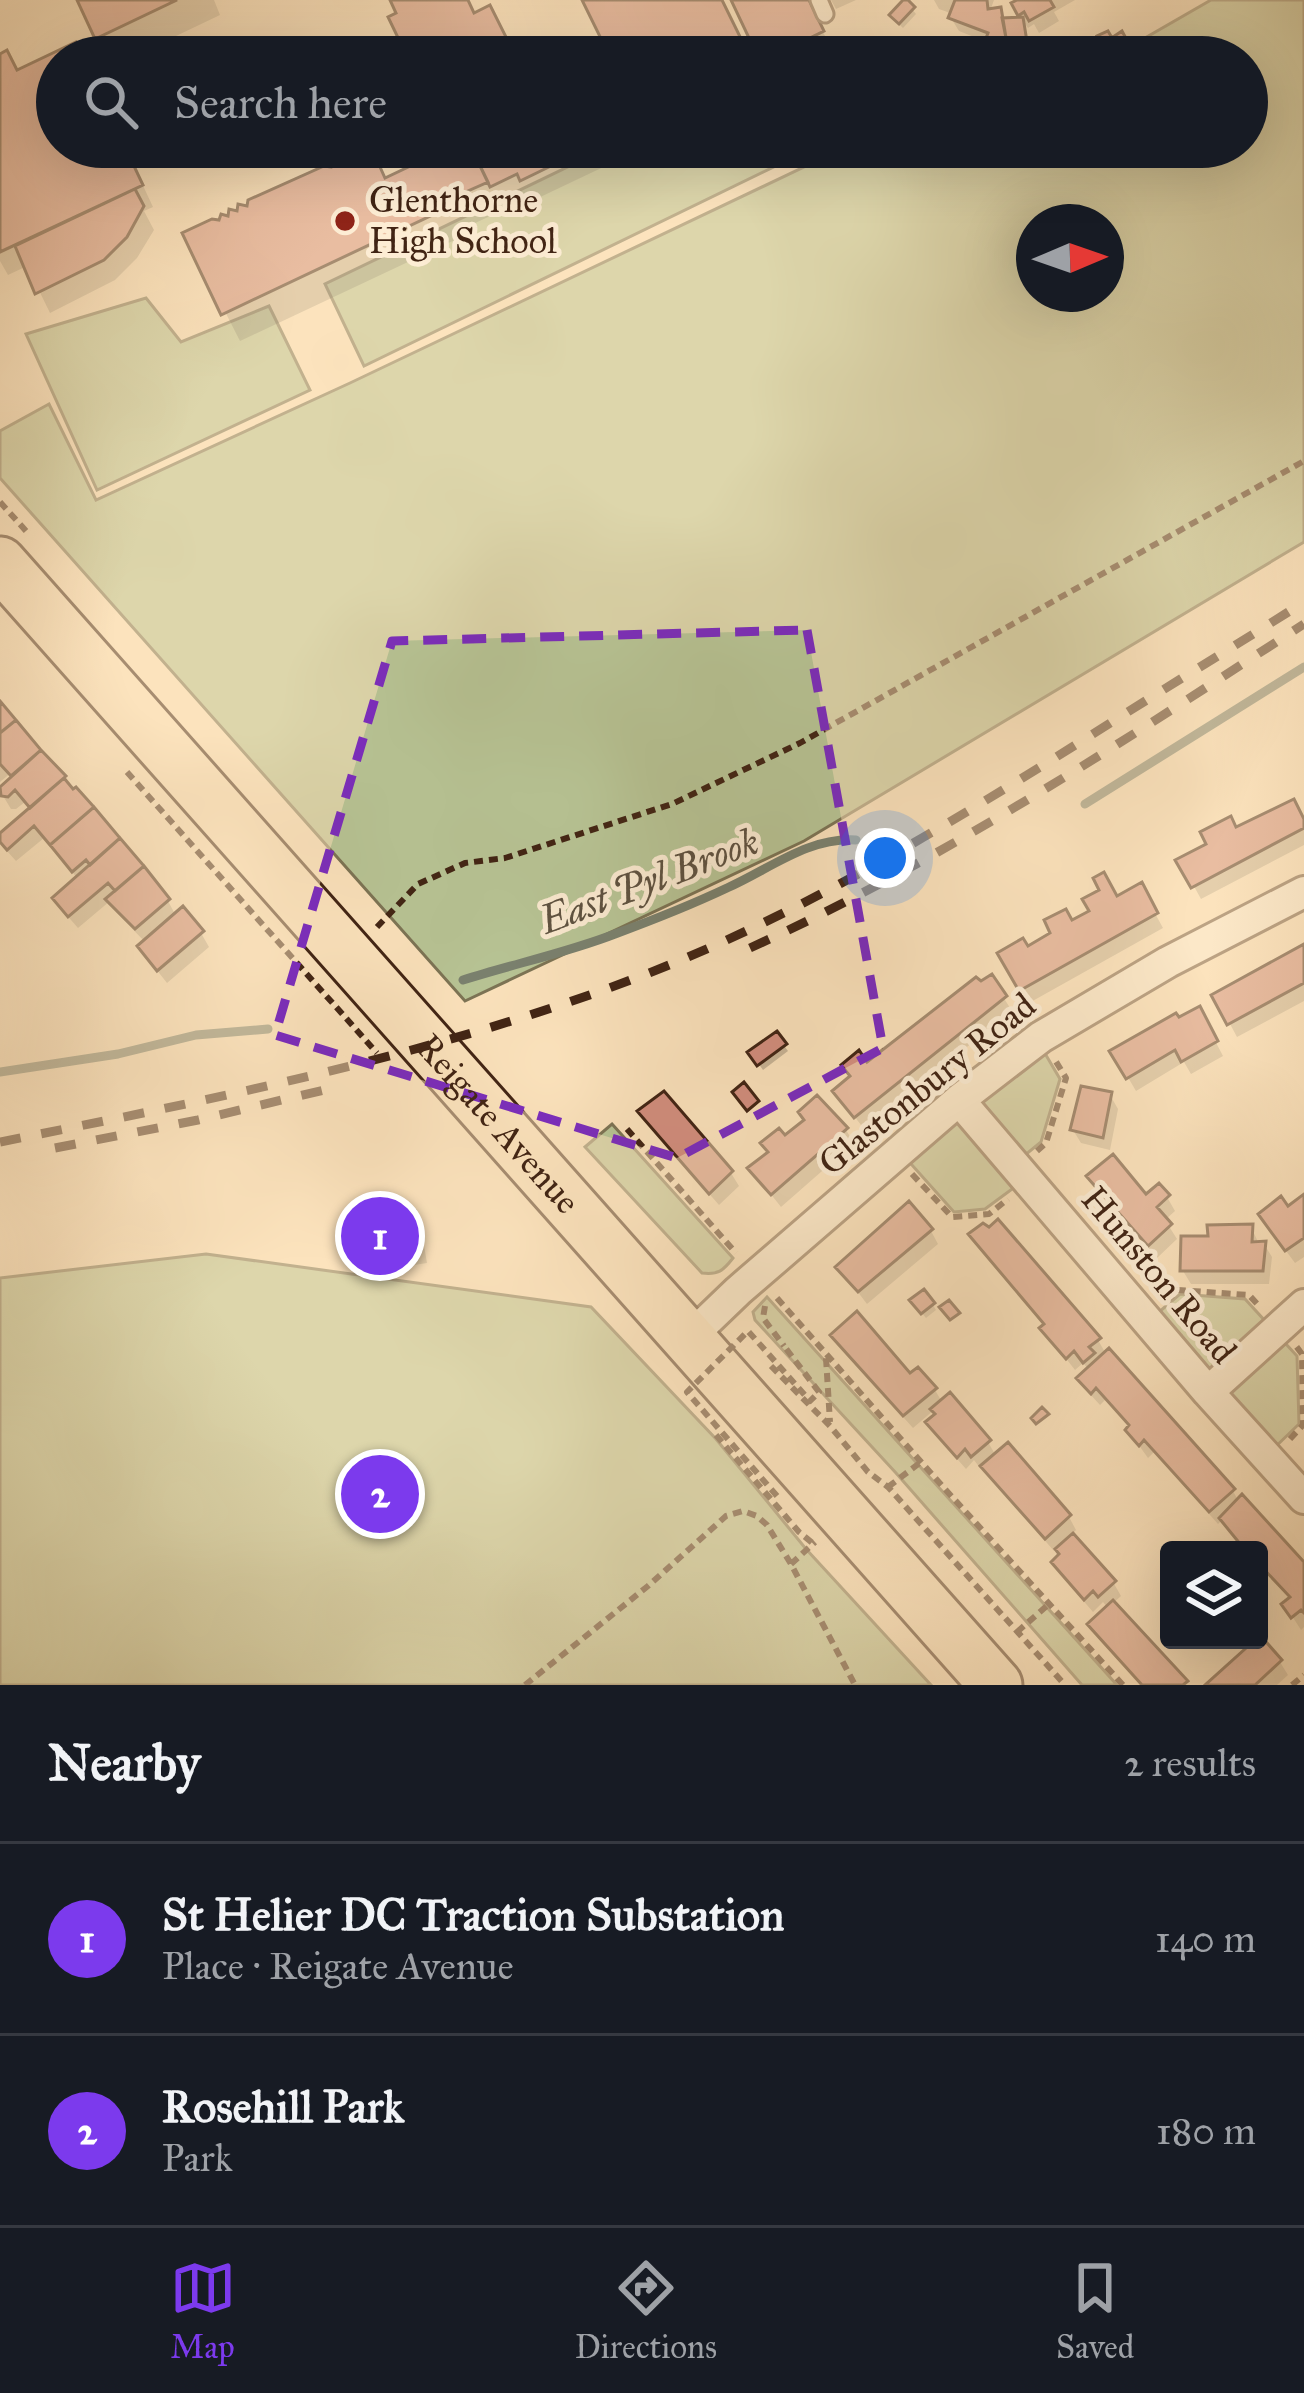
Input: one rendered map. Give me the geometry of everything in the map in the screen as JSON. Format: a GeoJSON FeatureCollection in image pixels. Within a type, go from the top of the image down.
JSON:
{"type":"FeatureCollection","features":[{"type":"Feature","properties":{"kind":"highway","name":"Reigate Avenue"},"geometry":{"type":"LineString","coordinates":[[0,563],[996,1685]]}},
{"type":"Feature","properties":{"kind":"street","name":"Glastonbury Road"},"geometry":{"type":"LineString","coordinates":[[688,1339],[958,1100],[1041,1036],[1168,962],[1304,892]]}},
{"type":"Feature","properties":{"kind":"street","name":"Hunston Road"},"geometry":{"type":"LineString","coordinates":[[958,1100],[1304,1498]]}},
{"type":"Feature","properties":{"kind":"street"},"geometry":{"type":"LineString","coordinates":[[1208,1392],[1304,1305]]}},
{"type":"Feature","properties":{"kind":"path"},"geometry":{"type":"LineString","coordinates":[[377,927],[418,884],[465,863],[505,858],[672,804],[800,743],[1304,460]]}},
{"type":"Feature","properties":{"kind":"path"},"geometry":{"type":"LineString","coordinates":[[894,1155],[952,1217],[989,1214],[1046,1143],[1066,1078],[1041,1036]]}},
{"type":"Feature","properties":{"kind":"path"},"geometry":{"type":"LineString","coordinates":[[627,1130],[756,1276]]}},
{"type":"Feature","properties":{"kind":"path"},"geometry":{"type":"LineString","coordinates":[[777,1496],[687,1392],[748,1331],[810,1401],[820,1392],[763,1318],[771,1292],[1123,1685]]}},
{"type":"Feature","properties":{"kind":"path"},"geometry":{"type":"LineString","coordinates":[[741,1336],[830,1426],[868,1472],[888,1486],[1065,1685]]}},
{"type":"Feature","properties":{"kind":"path"},"geometry":{"type":"LineString","coordinates":[[826,1354],[830,1426]]}},
{"type":"Feature","properties":{"kind":"path"},"geometry":{"type":"LineString","coordinates":[[888,1486],[921,1462]]}},
{"type":"Feature","properties":{"kind":"path"},"geometry":{"type":"LineString","coordinates":[[525,1685],[726,1516],[743,1511],[767,1525],[855,1685]]}},
{"type":"Feature","properties":{"kind":"path"},"geometry":{"type":"LineString","coordinates":[[791,1564],[814,1544]]}},
{"type":"Feature","properties":{"kind":"path"},"geometry":{"type":"LineString","coordinates":[[1017,1632],[1049,1604]]}},
{"type":"Feature","properties":{"kind":"path"},"geometry":{"type":"LineString","coordinates":[[1292,1685],[1304,1675]]}},
{"type":"Feature","properties":{"kind":"highlighted area"},"geometry":{"type":"Polygon","coordinates":[[[807,630],[883,1048],[677,1158],[275,1035],[392,641],[807,630]]]}},
{"type":"Feature","properties":{"kind":"green space"},"geometry":{"type":"Polygon","coordinates":[[[1211,0],[1304,0],[1304,542],[804,841],[465,1001],[0,478],[0,431],[49,404],[96,500],[802,168],[1268,168],[1268,36],[1148,36],[1211,0]]]}},
{"type":"Feature","properties":{"kind":"green space"},"geometry":{"type":"Polygon","coordinates":[[[565,168],[771,168],[364,366],[325,284],[565,168]]]}},
{"type":"Feature","properties":{"kind":"green space"},"geometry":{"type":"Polygon","coordinates":[[[146,298],[181,342],[269,306],[310,390],[97,490],[26,334],[146,298]]]}},
{"type":"Feature","properties":{"kind":"green space"},"geometry":{"type":"Polygon","coordinates":[[[1040,1045],[1060,1079],[1041,1142],[1008,1169],[1019,1184],[985,1209],[954,1212],[903,1155],[1040,1045]]]}},
{"type":"Feature","properties":{"kind":"green space"},"geometry":{"type":"Polygon","coordinates":[[[612,1124],[733,1258],[723,1269],[702,1273],[585,1147],[612,1124]]]}},
{"type":"Feature","properties":{"kind":"green space"},"geometry":{"type":"Polygon","coordinates":[[[206,1254],[591,1307],[716,1439],[806,1549],[931,1685],[0,1685],[0,1278],[206,1254]]]}},
{"type":"Feature","properties":{"kind":"green space"},"geometry":{"type":"Polygon","coordinates":[[[1180,1294],[1245,1299],[1297,1356],[1299,1424],[1269,1453],[1152,1318],[1180,1294]]]}},
{"type":"Feature","properties":{"kind":"green space"},"geometry":{"type":"Polygon","coordinates":[[[767,1297],[1117,1685],[1082,1685],[755,1320],[753,1312],[767,1297]]]}},
{"type":"Feature","properties":{"kind":"building"},"geometry":{"type":"Polygon","coordinates":[[[77,0],[177,0],[101,36],[94,36],[77,0]]]}},
{"type":"Feature","properties":{"kind":"building"},"geometry":{"type":"Polygon","coordinates":[[[390,0],[468,0],[474,13],[490,5],[506,36],[397,36],[388,17],[396,13],[390,0]]]}},
{"type":"Feature","properties":{"kind":"building"},"geometry":{"type":"Polygon","coordinates":[[[582,0],[722,0],[740,36],[600,36],[582,0]]]}},
{"type":"Feature","properties":{"kind":"building"},"geometry":{"type":"Polygon","coordinates":[[[731,0],[809,0],[824,31],[814,36],[748,36],[731,0]]]}},
{"type":"Feature","properties":{"kind":"building"},"geometry":{"type":"Polygon","coordinates":[[[903,0],[915,7],[899,24],[889,15],[903,0]]]}},
{"type":"Feature","properties":{"kind":"building"},"geometry":{"type":"Polygon","coordinates":[[[955,0],[987,0],[988,9],[1001,7],[1006,36],[987,36],[948,18],[955,0]]]}},
{"type":"Feature","properties":{"kind":"building"},"geometry":{"type":"Polygon","coordinates":[[[1050,0],[1054,7],[1029,21],[1024,12],[1018,16],[1011,3],[1050,0]]]}},
{"type":"Feature","properties":{"kind":"building"},"geometry":{"type":"Polygon","coordinates":[[[1023,17],[1026,36],[1006,36],[1002,18],[1023,17]]]}},
{"type":"Feature","properties":{"kind":"building"},"geometry":{"type":"Polygon","coordinates":[[[7,50],[17,70],[36,61],[36,168],[135,168],[143,185],[0,252],[0,54],[7,50]]]}},
{"type":"Feature","properties":{"kind":"building"},"geometry":{"type":"Polygon","coordinates":[[[320,168],[380,168],[385,178],[406,168],[481,168],[488,182],[459,195],[462,201],[221,315],[182,233],[219,220],[221,214],[228,216],[229,209],[237,211],[238,204],[247,206],[248,200],[320,168]]]}},
{"type":"Feature","properties":{"kind":"building"},"geometry":{"type":"Polygon","coordinates":[[[481,168],[547,168],[520,181],[517,174],[490,187],[481,168]]]}},
{"type":"Feature","properties":{"kind":"building"},"geometry":{"type":"Polygon","coordinates":[[[135,189],[144,206],[127,237],[104,260],[35,294],[15,246],[135,189]]]}},
{"type":"Feature","properties":{"kind":"building"},"geometry":{"type":"Polygon","coordinates":[[[0,701],[16,720],[0,733],[0,701]]]}},
{"type":"Feature","properties":{"kind":"building"},"geometry":{"type":"Polygon","coordinates":[[[16,720],[41,750],[11,776],[0,764],[0,733],[16,720]]]}},
{"type":"Feature","properties":{"kind":"building"},"geometry":{"type":"Polygon","coordinates":[[[41,750],[66,776],[30,808],[15,790],[8,797],[1,796],[0,787],[41,750]]]}},
{"type":"Feature","properties":{"kind":"building"},"geometry":{"type":"Polygon","coordinates":[[[64,778],[94,807],[50,845],[34,826],[7,850],[0,833],[64,778]]]}},
{"type":"Feature","properties":{"kind":"building"},"geometry":{"type":"Polygon","coordinates":[[[1294,799],[1304,828],[1191,888],[1175,860],[1206,844],[1200,832],[1231,816],[1236,827],[1294,799]]]}},
{"type":"Feature","properties":{"kind":"building"},"geometry":{"type":"Polygon","coordinates":[[[94,807],[120,838],[90,865],[86,860],[72,872],[50,845],[94,807]]]}},
{"type":"Feature","properties":{"kind":"building"},"geometry":{"type":"Polygon","coordinates":[[[120,838],[144,866],[115,891],[108,883],[68,917],[52,898],[120,838]]]}},
{"type":"Feature","properties":{"kind":"building"},"geometry":{"type":"Polygon","coordinates":[[[144,866],[170,899],[135,929],[105,899],[144,866]]]}},
{"type":"Feature","properties":{"kind":"building"},"geometry":{"type":"Polygon","coordinates":[[[1104,872],[1117,896],[1142,882],[1158,913],[1019,991],[997,953],[1023,938],[1028,946],[1050,933],[1044,920],[1066,909],[1072,920],[1089,911],[1082,899],[1099,890],[1093,878],[1104,872]]]}},
{"type":"Feature","properties":{"kind":"building"},"geometry":{"type":"Polygon","coordinates":[[[183,906],[204,931],[157,971],[137,946],[183,906]]]}},
{"type":"Feature","properties":{"kind":"building"},"geometry":{"type":"Polygon","coordinates":[[[1304,944],[1304,983],[1227,1025],[1211,995],[1304,944]]]}},
{"type":"Feature","properties":{"kind":"building"},"geometry":{"type":"Polygon","coordinates":[[[992,974],[1007,996],[854,1118],[832,1091],[850,1076],[841,1065],[859,1050],[867,1062],[976,977],[981,981],[992,974]]]}},
{"type":"Feature","properties":{"kind":"building"},"geometry":{"type":"Polygon","coordinates":[[[1200,1006],[1218,1041],[1181,1062],[1175,1050],[1126,1079],[1109,1051],[1176,1013],[1179,1017],[1200,1006]]]}},
{"type":"Feature","properties":{"kind":"building"},"geometry":{"type":"Polygon","coordinates":[[[777,1031],[787,1044],[757,1066],[747,1052],[777,1031]]]}},
{"type":"Feature","properties":{"kind":"building"},"geometry":{"type":"Polygon","coordinates":[[[744,1082],[759,1101],[747,1111],[732,1092],[744,1082]]]}},
{"type":"Feature","properties":{"kind":"building"},"geometry":{"type":"Polygon","coordinates":[[[1081,1086],[1112,1092],[1103,1138],[1070,1130],[1081,1086]]]}},
{"type":"Feature","properties":{"kind":"building"},"geometry":{"type":"Polygon","coordinates":[[[664,1091],[733,1171],[709,1194],[637,1111],[664,1091]]]}},
{"type":"Feature","properties":{"kind":"building"},"geometry":{"type":"Polygon","coordinates":[[[817,1095],[848,1128],[771,1195],[747,1168],[768,1152],[760,1143],[779,1128],[785,1135],[804,1120],[798,1112],[817,1095]]]}},
{"type":"Feature","properties":{"kind":"building"},"geometry":{"type":"Polygon","coordinates":[[[1113,1154],[1146,1194],[1159,1183],[1170,1195],[1157,1207],[1172,1224],[1148,1246],[1086,1176],[1113,1154]]]}},
{"type":"Feature","properties":{"kind":"building"},"geometry":{"type":"Polygon","coordinates":[[[1304,1194],[1304,1238],[1285,1251],[1258,1214],[1281,1196],[1288,1206],[1304,1194]]]}},
{"type":"Feature","properties":{"kind":"building"},"geometry":{"type":"Polygon","coordinates":[[[909,1201],[933,1229],[858,1292],[835,1267],[909,1201]]]}},
{"type":"Feature","properties":{"kind":"building"},"geometry":{"type":"Polygon","coordinates":[[[415,1211],[421,1250],[346,1261],[340,1222],[415,1211]]]}},
{"type":"Feature","properties":{"kind":"building"},"geometry":{"type":"Polygon","coordinates":[[[998,1219],[1101,1338],[1089,1347],[1095,1353],[1083,1363],[1074,1351],[1066,1359],[1039,1328],[1044,1324],[968,1234],[998,1219]]]}},
{"type":"Feature","properties":{"kind":"building"},"geometry":{"type":"Polygon","coordinates":[[[1253,1224],[1252,1242],[1266,1241],[1263,1271],[1180,1271],[1181,1236],[1208,1236],[1207,1225],[1253,1224]]]}},
{"type":"Feature","properties":{"kind":"building"},"geometry":{"type":"Polygon","coordinates":[[[924,1289],[935,1303],[921,1314],[909,1300],[924,1289]]]}},
{"type":"Feature","properties":{"kind":"building"},"geometry":{"type":"Polygon","coordinates":[[[949,1300],[960,1313],[950,1320],[939,1307],[949,1300]]]}},
{"type":"Feature","properties":{"kind":"building"},"geometry":{"type":"Polygon","coordinates":[[[857,1311],[910,1373],[918,1367],[937,1388],[903,1416],[830,1335],[857,1311]]]}},
{"type":"Feature","properties":{"kind":"building"},"geometry":{"type":"Polygon","coordinates":[[[1109,1348],[1235,1489],[1209,1512],[1144,1440],[1139,1446],[1125,1430],[1129,1425],[1096,1388],[1091,1394],[1076,1378],[1109,1348]]]}},
{"type":"Feature","properties":{"kind":"building"},"geometry":{"type":"Polygon","coordinates":[[[950,1392],[991,1440],[971,1457],[965,1449],[957,1458],[925,1422],[935,1414],[930,1409],[950,1392]]]}},
{"type":"Feature","properties":{"kind":"building"},"geometry":{"type":"Polygon","coordinates":[[[1042,1407],[1049,1414],[1036,1424],[1031,1418],[1042,1407]]]}},
{"type":"Feature","properties":{"kind":"building"},"geometry":{"type":"Polygon","coordinates":[[[1008,1442],[1071,1515],[1045,1539],[980,1466],[1008,1442]]]}},
{"type":"Feature","properties":{"kind":"building"},"geometry":{"type":"Polygon","coordinates":[[[1242,1494],[1304,1562],[1304,1613],[1301,1610],[1291,1618],[1281,1604],[1290,1597],[1268,1574],[1268,1541],[1238,1541],[1219,1518],[1242,1494]]]}},
{"type":"Feature","properties":{"kind":"building"},"geometry":{"type":"Polygon","coordinates":[[[1073,1533],[1116,1581],[1098,1597],[1093,1591],[1084,1600],[1051,1562],[1059,1554],[1055,1549],[1073,1533]]]}},
{"type":"Feature","properties":{"kind":"building"},"geometry":{"type":"Polygon","coordinates":[[[1113,1600],[1188,1681],[1142,1685],[1087,1624],[1113,1600]]]}},
{"type":"Feature","properties":{"kind":"building"},"geometry":{"type":"Polygon","coordinates":[[[1268,1644],[1282,1660],[1255,1685],[1205,1685],[1245,1649],[1268,1649],[1268,1644]]]}},
{"type":"Feature","properties":{"kind":"waterway","name":"East Pyl Brook"},"geometry":{"type":"LineString","coordinates":[[1085,804],[1304,667]]}},
{"type":"Feature","properties":{"kind":"waterway","name":"East Pyl Brook"},"geometry":{"type":"LineString","coordinates":[[463,980],[643,923],[805,849],[856,840]]}},
{"type":"Feature","properties":{"kind":"waterway","name":"East Pyl Brook"},"geometry":{"type":"LineString","coordinates":[[0,1072],[118,1054],[196,1035],[268,1029]]}},
{"type":"Feature","properties":{"kind":"railway"},"geometry":{"type":"LineString","coordinates":[[0,1142],[247,1091],[410,1050],[570,1002],[708,949],[822,893],[988,799],[1304,602]]}},
{"type":"Feature","properties":{"kind":"railway"},"geometry":{"type":"LineString","coordinates":[[750,948],[964,837],[1304,624]]}},
{"type":"Feature","properties":{"kind":"railway"},"geometry":{"type":"LineString","coordinates":[[55,1148],[324,1090]]}},
{"type":"Feature","properties":{"kind":"place","name":"Glenthorne High School"},"geometry":{"type":"Point","coordinates":[345,221]}},
{"type":"Feature","properties":{"kind":"place","name":"St Helier DC Traction Substation"},"geometry":{"type":"Point","coordinates":[380,1236]}},
{"type":"Feature","properties":{"kind":"place","name":"Rosehill Park"},"geometry":{"type":"Point","coordinates":[380,1494]}}]}
